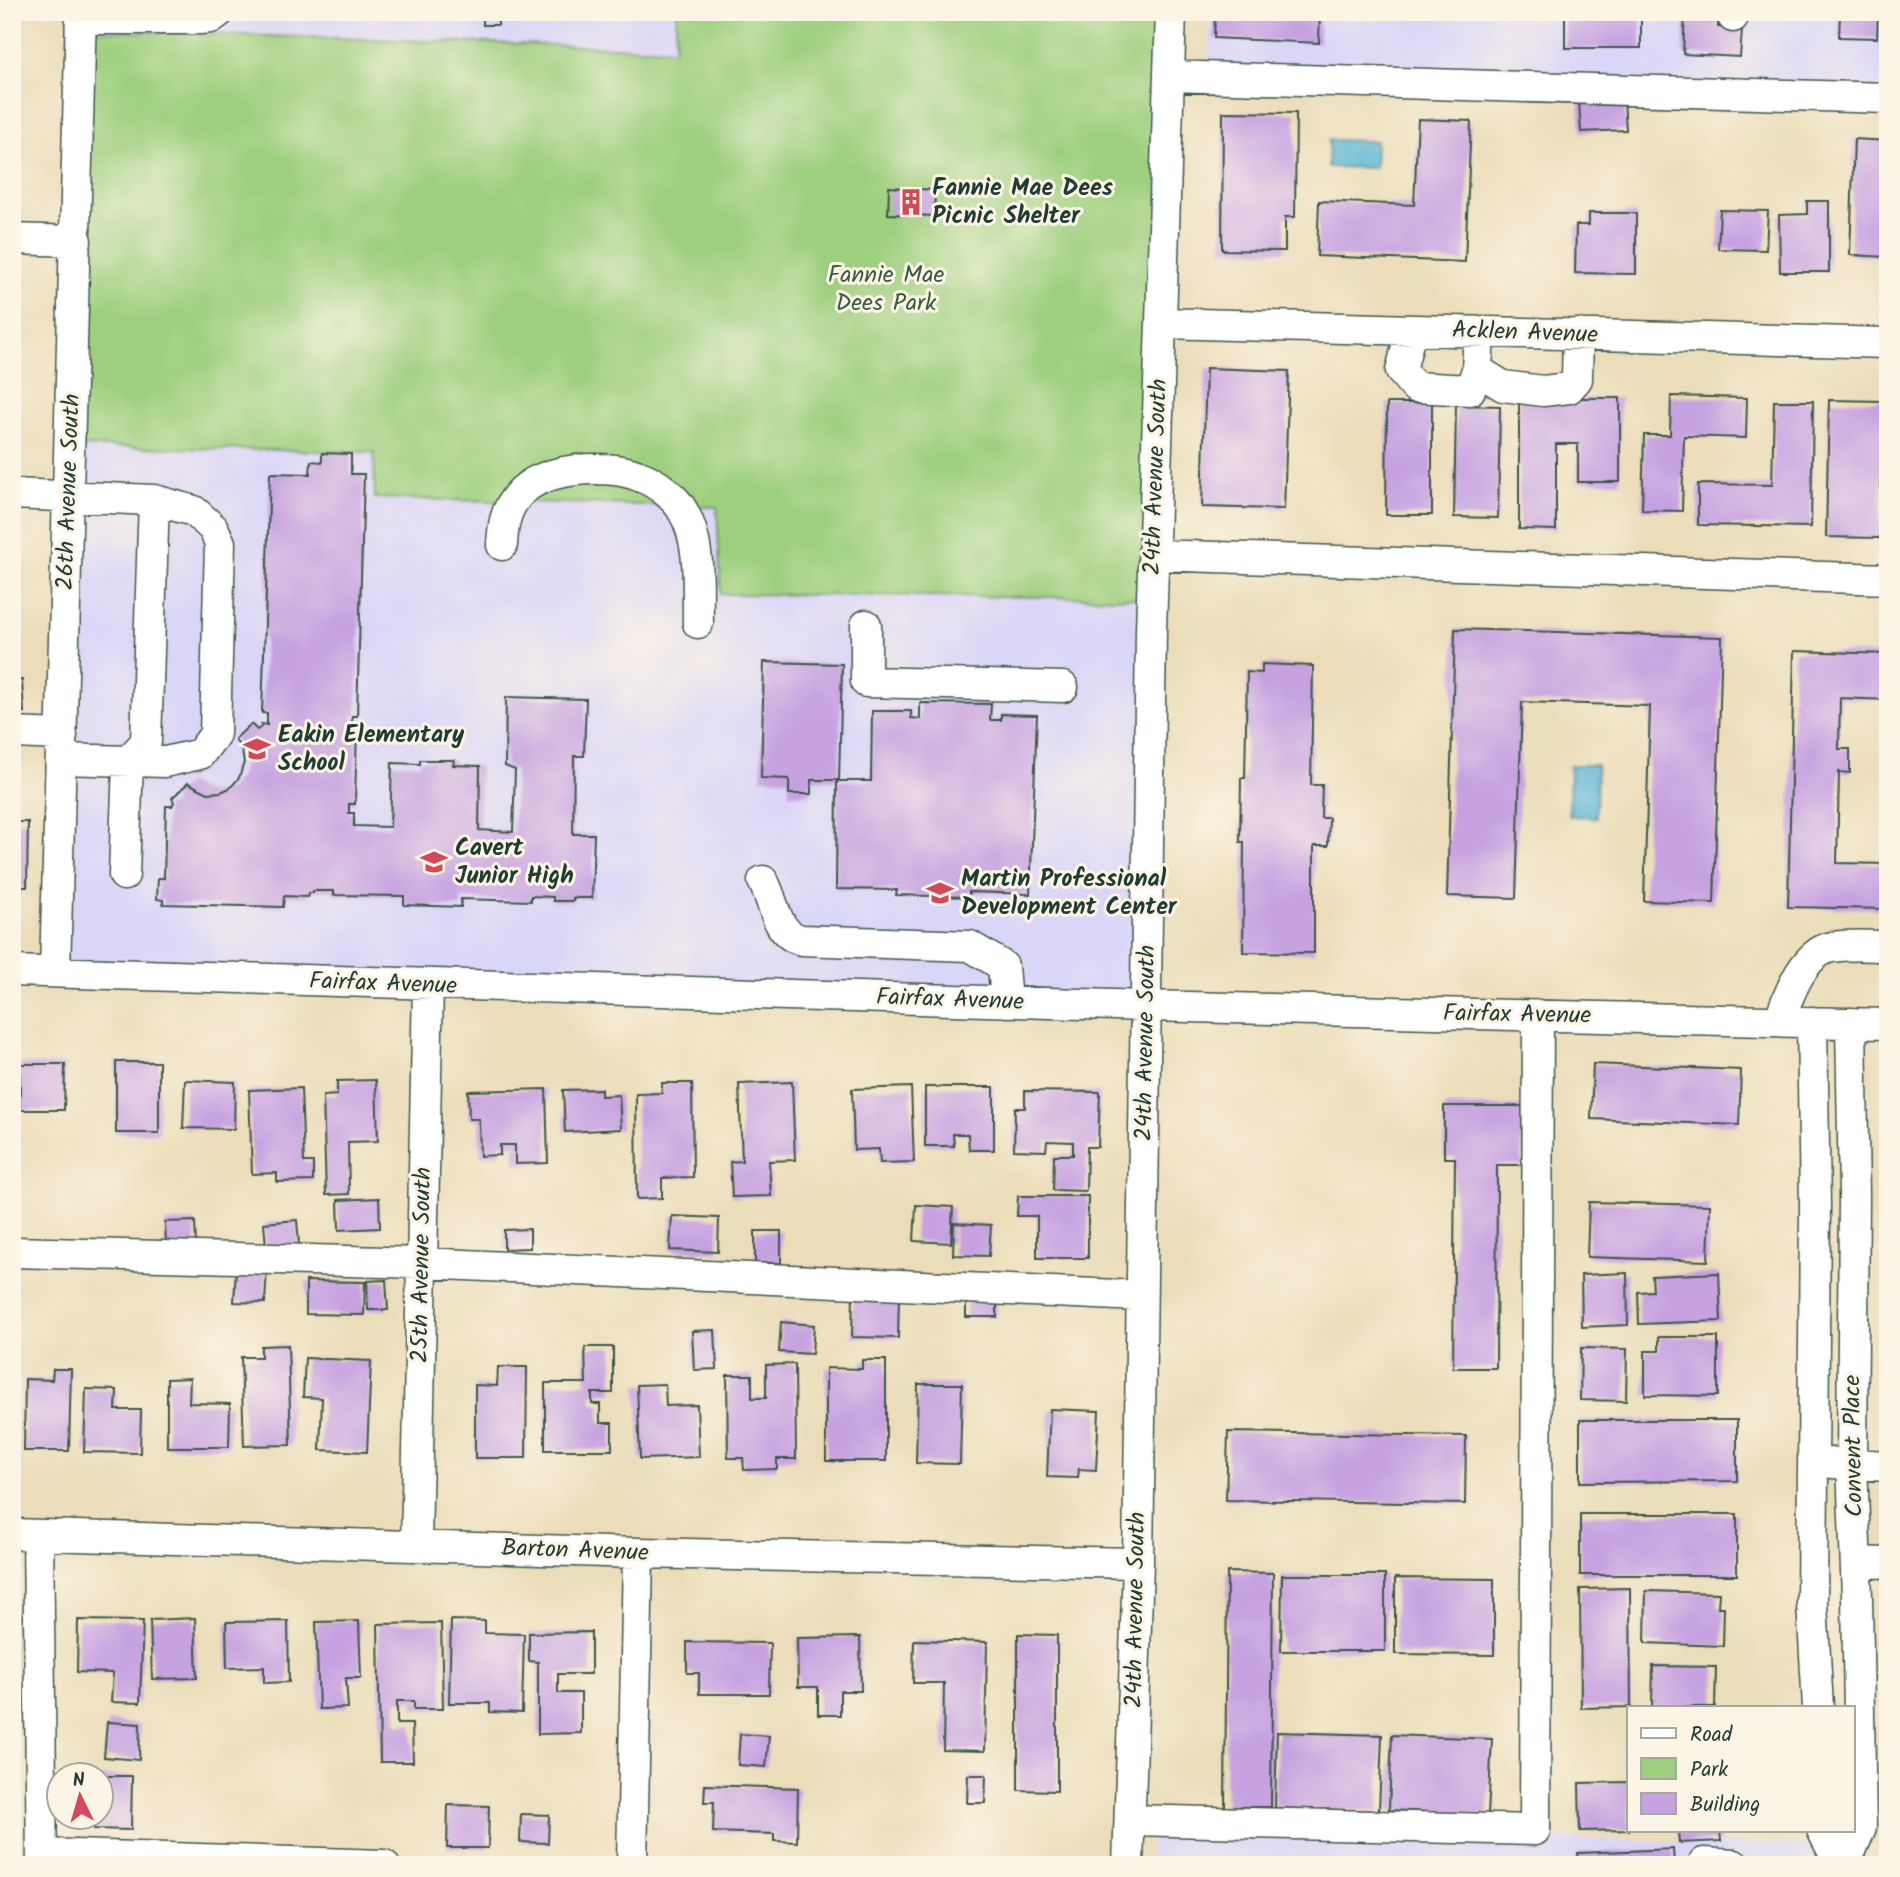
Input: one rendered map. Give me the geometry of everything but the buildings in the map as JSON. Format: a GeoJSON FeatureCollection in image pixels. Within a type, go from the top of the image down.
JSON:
{"type":"FeatureCollection","features":[{"type":"Feature","properties":{"kind":"street"},"geometry":{"type":"LineString","coordinates":[[82,15],[167,15],[200,19],[211,18],[219,12]]}},
{"type":"Feature","properties":{"kind":"street","name":"24th Avenue South"},"geometry":{"type":"LineString","coordinates":[[1128,1865],[1138,1563],[1140,1296],[1154,555],[1171,12]]}},
{"type":"Feature","properties":{"kind":"street","name":"26th Avenue South"},"geometry":{"type":"LineString","coordinates":[[55,971],[82,15]]}},
{"type":"Feature","properties":{"kind":"street"},"geometry":{"type":"LineString","coordinates":[[1169,76],[1888,98]]}},
{"type":"Feature","properties":{"kind":"street"},"geometry":{"type":"LineString","coordinates":[[12,239],[76,241]]}},
{"type":"Feature","properties":{"kind":"street","name":"Acklen Avenue"},"geometry":{"type":"LineString","coordinates":[[1161,323],[1888,343]]}},
{"type":"Feature","properties":{"kind":"street"},"geometry":{"type":"LineString","coordinates":[[1411,330],[1401,371],[1415,387],[1470,390],[1477,370],[1479,332]]}},
{"type":"Feature","properties":{"kind":"street"},"geometry":{"type":"LineString","coordinates":[[1477,370],[1503,386],[1543,391],[1570,388],[1577,379],[1578,334]]}},
{"type":"Feature","properties":{"kind":"street"},"geometry":{"type":"LineString","coordinates":[[502,545],[506,515],[514,500],[524,489],[556,473],[597,470],[629,472],[641,476],[670,495],[684,512],[695,549],[698,623]]}},
{"type":"Feature","properties":{"kind":"street"},"geometry":{"type":"LineString","coordinates":[[12,494],[154,500],[194,511],[213,528],[220,543],[215,734],[200,754],[165,762],[128,761],[12,733]]}},
{"type":"Feature","properties":{"kind":"street"},"geometry":{"type":"LineString","coordinates":[[124,875],[128,761],[146,742],[154,500]]}},
{"type":"Feature","properties":{"kind":"street"},"geometry":{"type":"LineString","coordinates":[[1154,555],[1888,579]]}},
{"type":"Feature","properties":{"kind":"street"},"geometry":{"type":"LineString","coordinates":[[866,625],[866,682],[1063,687]]}},
{"type":"Feature","properties":{"kind":"street"},"geometry":{"type":"LineString","coordinates":[[763,881],[771,894],[783,930],[790,938],[970,946],[1003,966],[1006,1002]]}},
{"type":"Feature","properties":{"kind":"street"},"geometry":{"type":"LineString","coordinates":[[1779,1021],[1794,983],[1814,956],[1830,947],[1888,946]]}},
{"type":"Feature","properties":{"kind":"street","name":"Fairfax Avenue"},"geometry":{"type":"LineString","coordinates":[[12,971],[1147,1006],[1888,1024]]}},
{"type":"Feature","properties":{"kind":"street","name":"25th Avenue South"},"geometry":{"type":"LineString","coordinates":[[416,1545],[428,985]]}},
{"type":"Feature","properties":{"kind":"street"},"geometry":{"type":"LineString","coordinates":[[1130,1820],[1535,1829],[1538,1015]]}},
{"type":"Feature","properties":{"kind":"street","name":"Convent Place"},"geometry":{"type":"LineString","coordinates":[[1812,1023],[1815,1206],[1812,1603],[1818,1706]]}},
{"type":"Feature","properties":{"kind":"street","name":"Convent Place"},"geometry":{"type":"LineString","coordinates":[[1842,1865],[1861,1827],[1852,1464],[1854,1196],[1851,1023]]}},
{"type":"Feature","properties":{"kind":"street"},"geometry":{"type":"LineString","coordinates":[[12,1252],[422,1263],[1140,1296]]}},
{"type":"Feature","properties":{"kind":"street"},"geometry":{"type":"LineString","coordinates":[[1812,1462],[1888,1466]]}},
{"type":"Feature","properties":{"kind":"street"},"geometry":{"type":"LineString","coordinates":[[25,1534],[42,1860],[384,1865]]}},
{"type":"Feature","properties":{"kind":"street","name":"Barton Avenue"},"geometry":{"type":"LineString","coordinates":[[25,1534],[638,1553],[1138,1563]]}},
{"type":"Feature","properties":{"kind":"street"},"geometry":{"type":"LineString","coordinates":[[632,1865],[638,1553]]}},
{"type":"Feature","properties":{"kind":"street"},"geometry":{"type":"LineString","coordinates":[[1856,1562],[1888,1563]]}},
{"type":"Feature","properties":{"kind":"street","name":"Convent Place"},"geometry":{"type":"LineString","coordinates":[[1823,1832],[1842,1865]]}},
{"type":"Feature","properties":{"kind":"street"},"geometry":{"type":"LineString","coordinates":[[1704,1863],[1734,1865]]}},
{"type":"Feature","properties":{"kind":"shaded area"},"geometry":{"type":"Polygon","coordinates":[[[83,12],[677,12],[675,49],[81,30],[83,12]]]}},
{"type":"Feature","properties":{"kind":"shaded area"},"geometry":{"type":"Polygon","coordinates":[[[1211,12],[1888,12],[1888,90],[1209,67],[1211,12]]]}},
{"type":"Feature","properties":{"kind":"shaded area"},"geometry":{"type":"Polygon","coordinates":[[[72,366],[1159,382],[1147,1006],[55,971],[72,366]]]}},
{"type":"Feature","properties":{"kind":"shaded area"},"geometry":{"type":"Polygon","coordinates":[[[1150,1828],[1864,1847],[1864,1865],[1149,1865],[1150,1828]]]}},
{"type":"Feature","properties":{"kind":"green space","name":"Fannie Mae Dees Park"},"geometry":{"type":"Polygon","coordinates":[[[677,12],[1171,12],[1152,598],[721,594],[717,507],[375,498],[374,452],[70,446],[81,30],[675,49],[677,12]]]}},
{"type":"Feature","properties":{"kind":"water"},"geometry":{"type":"Polygon","coordinates":[[[1329,140],[1376,141],[1375,168],[1328,167],[1329,140]]]}},
{"type":"Feature","properties":{"kind":"water"},"geometry":{"type":"Polygon","coordinates":[[[1570,765],[1597,765],[1596,817],[1569,816],[1570,765]]]}},
{"type":"Feature","properties":{"kind":"place","name":"Fannie Mae Dees Picnic Shelter"},"geometry":{"type":"Point","coordinates":[911,202]}},
{"type":"Feature","properties":{"kind":"place","name":"Eakin Elementary School"},"geometry":{"type":"Point","coordinates":[257,749]}},
{"type":"Feature","properties":{"kind":"place","name":"Cavert Junior High"},"geometry":{"type":"Point","coordinates":[434,862]}},
{"type":"Feature","properties":{"kind":"place","name":"Martin Professional Development Center"},"geometry":{"type":"Point","coordinates":[940,893]}}]}
